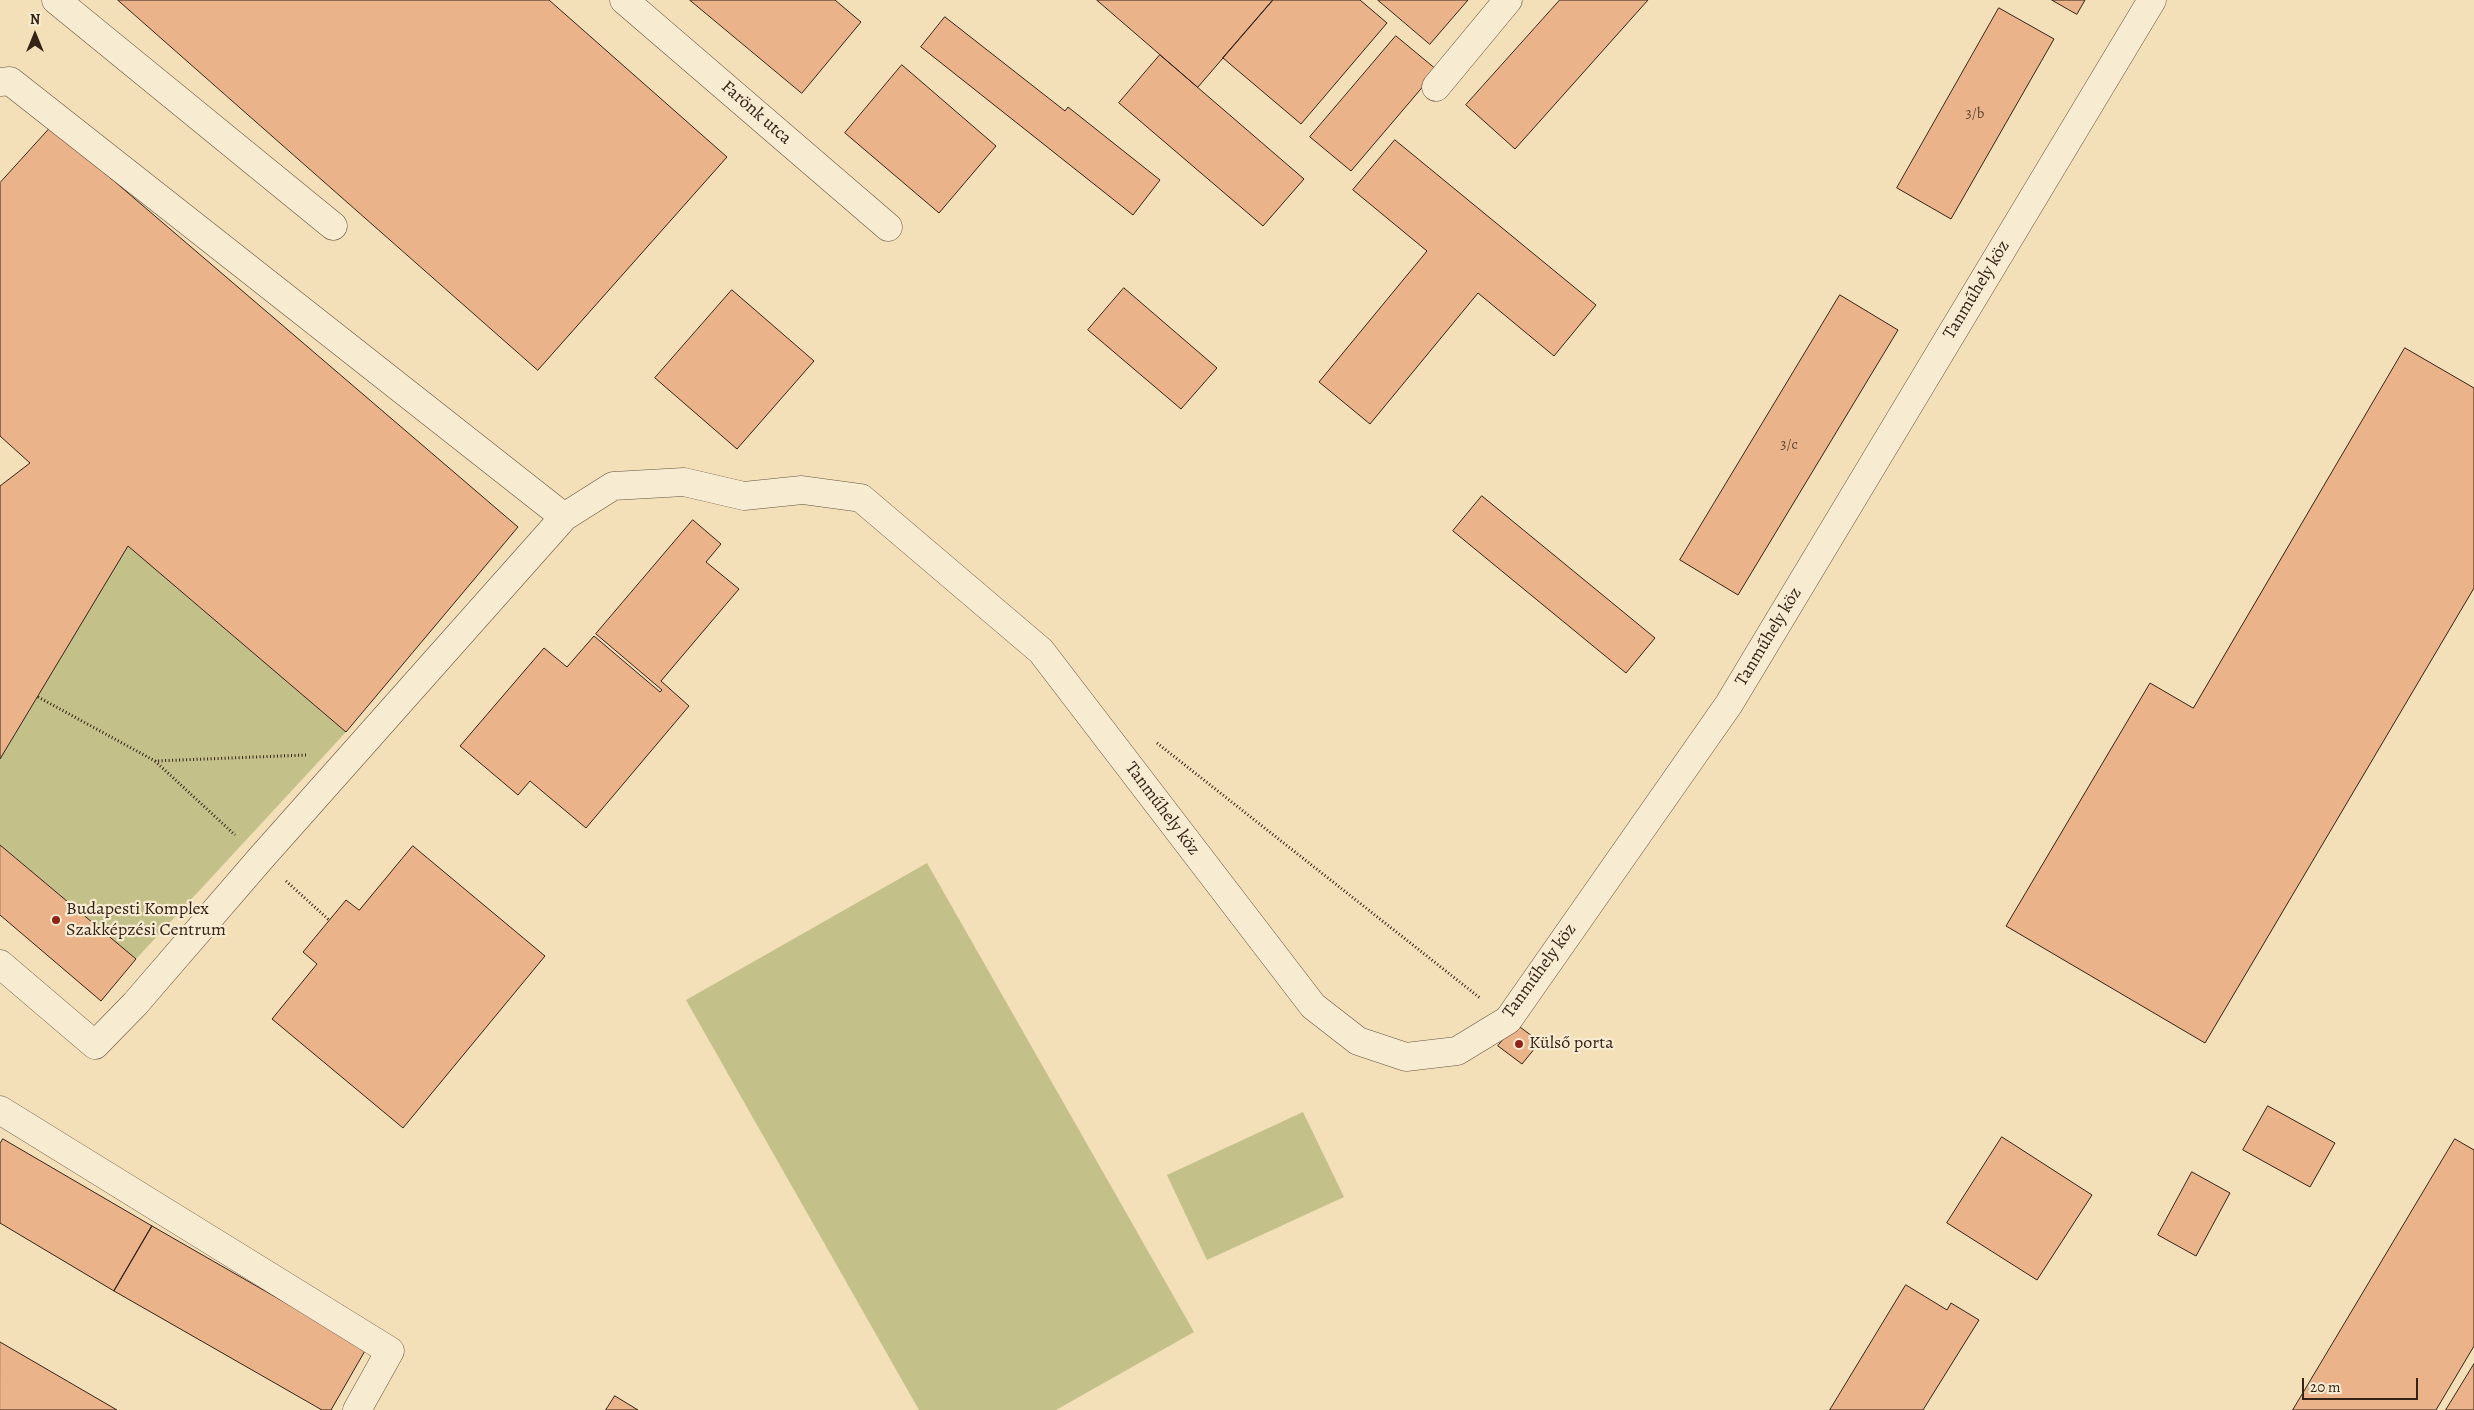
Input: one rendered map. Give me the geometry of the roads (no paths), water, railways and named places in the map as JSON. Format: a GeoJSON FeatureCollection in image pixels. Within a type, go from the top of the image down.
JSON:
{"type":"FeatureCollection","features":[{"type":"Feature","properties":{"kind":"street"},"geometry":{"type":"LineString","coordinates":[[56,0],[333,226]]}},
{"type":"Feature","properties":{"kind":"street","name":"Farönk utca"},"geometry":{"type":"LineString","coordinates":[[624,0],[888,227]]}},
{"type":"Feature","properties":{"kind":"street"},"geometry":{"type":"LineString","coordinates":[[1436,87],[1508,0]]}},
{"type":"Feature","properties":{"kind":"street","name":"Tanműhely köz"},"geometry":{"type":"LineString","coordinates":[[0,964],[95,1045],[135,1004],[354,753],[564,517],[612,486],[684,482],[744,496],[802,490],[861,498],[1041,652],[1313,1006],[1358,1041],[1406,1057],[1457,1051],[1508,1020],[1729,704],[2152,0]]}},
{"type":"Feature","properties":{"kind":"street"},"geometry":{"type":"LineString","coordinates":[[0,82],[10,81],[564,517]]}},
{"type":"Feature","properties":{"kind":"street"},"geometry":{"type":"LineString","coordinates":[[0,1110],[390,1350],[357,1410]]}},
{"type":"Feature","properties":{"kind":"place","name":"Budapesti Komplex Szakképzési Centrum"},"geometry":{"type":"Point","coordinates":[56,920]}},
{"type":"Feature","properties":{"kind":"place","name":"Külső porta"},"geometry":{"type":"Point","coordinates":[1519,1044]}}]}
